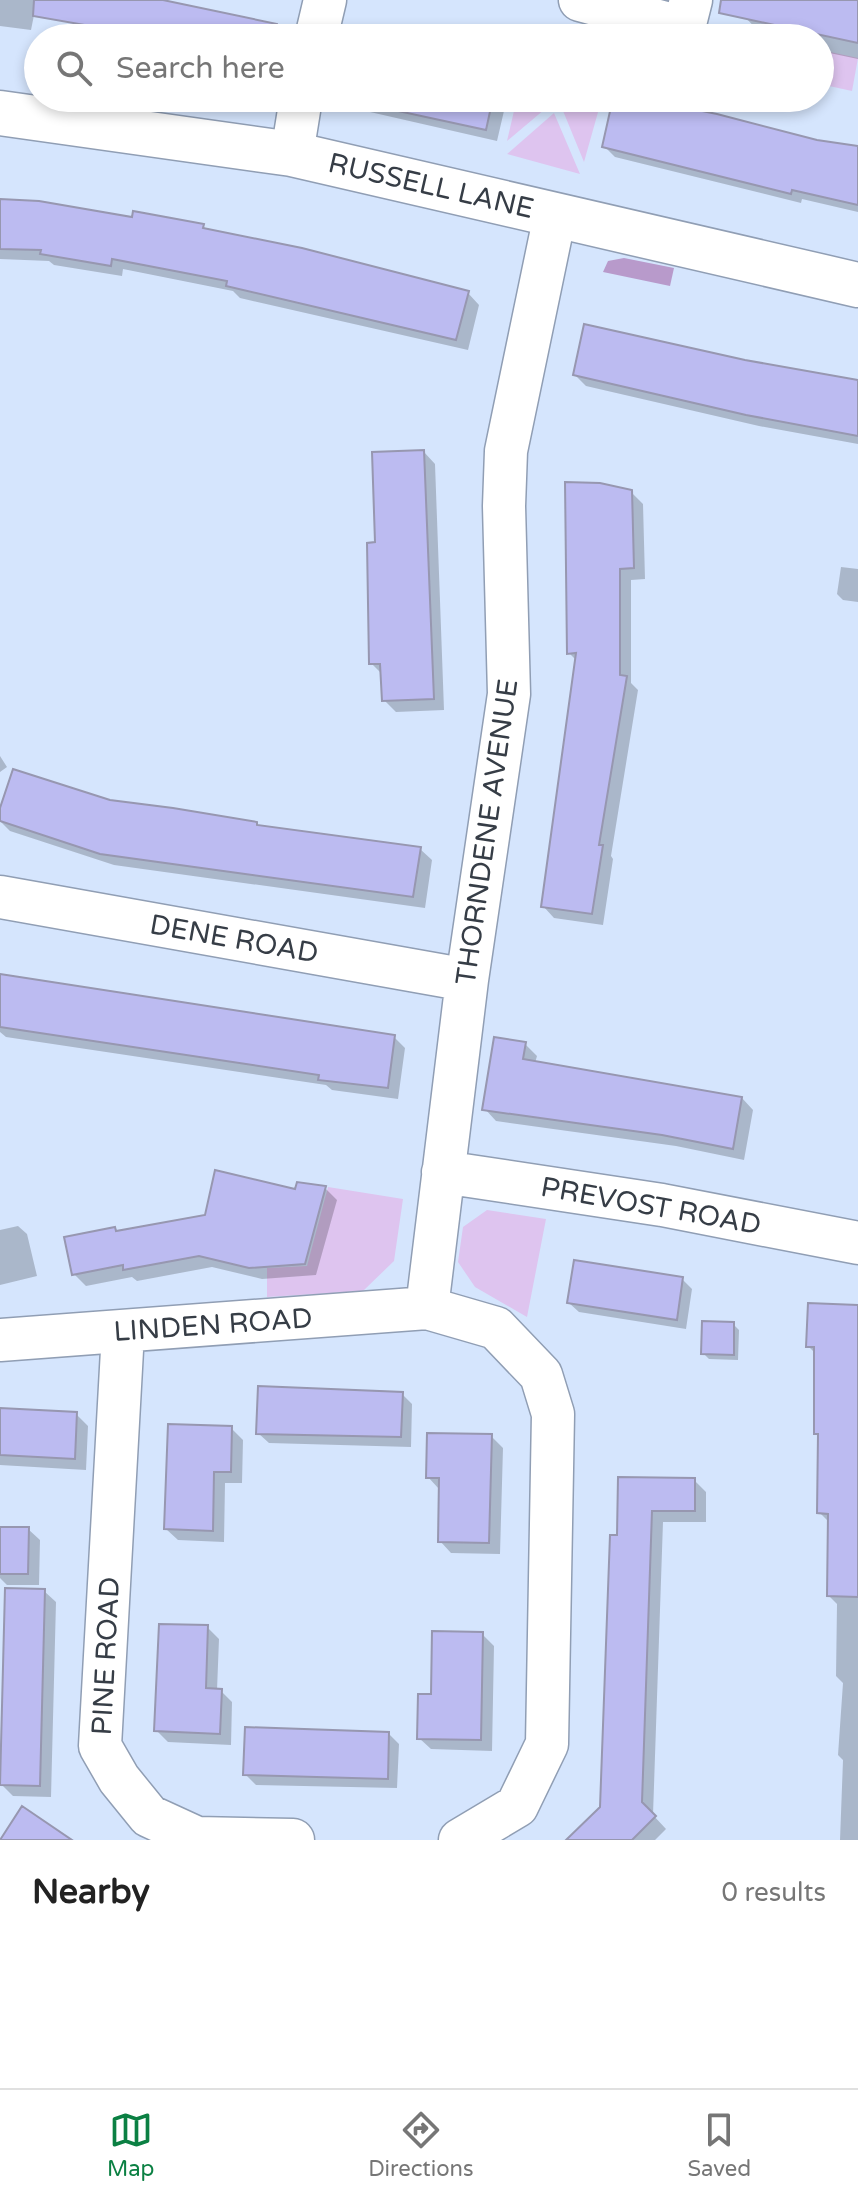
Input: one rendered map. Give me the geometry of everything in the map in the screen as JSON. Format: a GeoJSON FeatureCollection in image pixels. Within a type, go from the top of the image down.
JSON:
{"type":"FeatureCollection","features":[{"type":"Feature","properties":{"kind":"main road","name":"RUSSELL LANE"},"geometry":{"type":"LineString","coordinates":[[0,113],[292,154],[858,285]]}},
{"type":"Feature","properties":{"kind":"street"},"geometry":{"type":"LineString","coordinates":[[319,24],[325,0]]}},
{"type":"Feature","properties":{"kind":"street"},"geometry":{"type":"LineString","coordinates":[[580,0],[669,24]]}},
{"type":"Feature","properties":{"kind":"street"},"geometry":{"type":"LineString","coordinates":[[685,24],[691,0]]}},
{"type":"Feature","properties":{"kind":"street"},"geometry":{"type":"LineString","coordinates":[[292,154],[299,112]]}},
{"type":"Feature","properties":{"kind":"street","name":"THORNDENE AVENUE"},"geometry":{"type":"LineString","coordinates":[[427,1308],[467,980],[509,694],[504,506],[506,451],[555,215]]}},
{"type":"Feature","properties":{"kind":"street","name":"DENE ROAD"},"geometry":{"type":"LineString","coordinates":[[0,897],[467,980]]}},
{"type":"Feature","properties":{"kind":"street","name":"PREVOST ROAD"},"geometry":{"type":"LineString","coordinates":[[443,1172],[662,1205],[858,1243]]}},
{"type":"Feature","properties":{"kind":"street"},"geometry":{"type":"LineString","coordinates":[[427,1308],[496,1328],[541,1375],[553,1414],[547,1744],[517,1806],[460,1840]]}},
{"type":"Feature","properties":{"kind":"street","name":"LINDEN ROAD"},"geometry":{"type":"LineString","coordinates":[[0,1340],[427,1308]]}},
{"type":"Feature","properties":{"kind":"street","name":"PINE ROAD"},"geometry":{"type":"LineString","coordinates":[[123,1332],[100,1746],[119,1779],[149,1816],[197,1838],[293,1840]]}},
{"type":"Feature","properties":{"kind":"shaded area"},"geometry":{"type":"Polygon","coordinates":[[[834,53],[858,58],[852,91],[834,87],[834,53]]]}},
{"type":"Feature","properties":{"kind":"shaded area"},"geometry":{"type":"Polygon","coordinates":[[[514,112],[541,112],[507,141],[514,112]]]}},
{"type":"Feature","properties":{"kind":"shaded area"},"geometry":{"type":"Polygon","coordinates":[[[563,112],[598,112],[584,162],[563,112]]]}},
{"type":"Feature","properties":{"kind":"shaded area"},"geometry":{"type":"Polygon","coordinates":[[[554,113],[580,174],[507,154],[554,113]]]}},
{"type":"Feature","properties":{"kind":"shaded area"},"geometry":{"type":"Polygon","coordinates":[[[624,258],[674,268],[670,286],[603,272],[608,261],[624,258]]]}},
{"type":"Feature","properties":{"kind":"shaded area"},"geometry":{"type":"Polygon","coordinates":[[[328,1187],[403,1199],[394,1261],[363,1291],[267,1297],[267,1268],[307,1266],[328,1187]]]}},
{"type":"Feature","properties":{"kind":"shaded area"},"geometry":{"type":"Polygon","coordinates":[[[487,1210],[546,1219],[527,1317],[475,1287],[458,1262],[463,1227],[487,1210]]]}},
{"type":"Feature","properties":{"kind":"building"},"geometry":{"type":"Polygon","coordinates":[[[34,0],[163,0],[277,24],[79,24],[33,16],[34,0]]]}},
{"type":"Feature","properties":{"kind":"building"},"geometry":{"type":"Polygon","coordinates":[[[721,0],[858,0],[858,43],[834,38],[834,24],[770,24],[719,13],[721,0]]]}},
{"type":"Feature","properties":{"kind":"building"},"geometry":{"type":"Polygon","coordinates":[[[403,112],[490,112],[486,130],[403,112]]]}},
{"type":"Feature","properties":{"kind":"building"},"geometry":{"type":"Polygon","coordinates":[[[610,112],[717,114],[817,140],[858,146],[858,205],[792,190],[791,194],[602,147],[610,112]]]}},
{"type":"Feature","properties":{"kind":"building"},"geometry":{"type":"Polygon","coordinates":[[[0,199],[39,201],[132,217],[133,211],[204,224],[203,228],[302,248],[469,291],[456,340],[226,286],[227,281],[112,259],[111,266],[40,254],[41,250],[0,249],[0,199]]]}},
{"type":"Feature","properties":{"kind":"building"},"geometry":{"type":"Polygon","coordinates":[[[584,324],[745,360],[858,380],[858,436],[746,415],[573,375],[584,324]]]}},
{"type":"Feature","properties":{"kind":"building"},"geometry":{"type":"Polygon","coordinates":[[[424,450],[434,699],[382,701],[380,664],[369,664],[367,543],[375,542],[372,452],[424,450]]]}},
{"type":"Feature","properties":{"kind":"building"},"geometry":{"type":"Polygon","coordinates":[[[565,482],[600,483],[632,490],[634,568],[620,569],[620,675],[627,676],[599,845],[603,845],[592,914],[541,907],[576,653],[567,654],[565,482]]]}},
{"type":"Feature","properties":{"kind":"building"},"geometry":{"type":"Polygon","coordinates":[[[13,769],[110,800],[257,822],[257,825],[421,847],[413,897],[100,854],[0,821],[0,808],[13,769]]]}},
{"type":"Feature","properties":{"kind":"building"},"geometry":{"type":"Polygon","coordinates":[[[0,974],[395,1035],[388,1088],[318,1080],[319,1075],[0,1027],[0,974]]]}},
{"type":"Feature","properties":{"kind":"building"},"geometry":{"type":"Polygon","coordinates":[[[494,1037],[526,1042],[523,1059],[742,1097],[733,1149],[662,1135],[482,1110],[494,1037]]]}},
{"type":"Feature","properties":{"kind":"building"},"geometry":{"type":"Polygon","coordinates":[[[215,1170],[295,1189],[297,1182],[326,1186],[305,1264],[249,1268],[199,1256],[123,1270],[123,1265],[72,1275],[64,1237],[205,1215],[215,1170]]]}},
{"type":"Feature","properties":{"kind":"building"},"geometry":{"type":"Polygon","coordinates":[[[574,1260],[683,1277],[677,1320],[567,1303],[574,1260]]]}},
{"type":"Feature","properties":{"kind":"building"},"geometry":{"type":"Polygon","coordinates":[[[808,1303],[858,1305],[858,1597],[827,1596],[828,1514],[817,1513],[818,1434],[814,1434],[814,1347],[806,1347],[808,1303]]]}},
{"type":"Feature","properties":{"kind":"building"},"geometry":{"type":"Polygon","coordinates":[[[702,1321],[734,1322],[734,1355],[701,1354],[702,1321]]]}},
{"type":"Feature","properties":{"kind":"building"},"geometry":{"type":"Polygon","coordinates":[[[258,1386],[403,1392],[401,1437],[256,1434],[258,1386]]]}},
{"type":"Feature","properties":{"kind":"building"},"geometry":{"type":"Polygon","coordinates":[[[0,1408],[77,1412],[75,1459],[0,1455],[0,1408]]]}},
{"type":"Feature","properties":{"kind":"building"},"geometry":{"type":"Polygon","coordinates":[[[168,1424],[232,1426],[231,1472],[214,1472],[213,1531],[164,1529],[168,1424]]]}},
{"type":"Feature","properties":{"kind":"building"},"geometry":{"type":"Polygon","coordinates":[[[427,1433],[492,1434],[489,1543],[438,1542],[439,1478],[426,1478],[427,1433]]]}},
{"type":"Feature","properties":{"kind":"building"},"geometry":{"type":"Polygon","coordinates":[[[618,1477],[695,1478],[695,1511],[652,1511],[642,1802],[656,1816],[632,1840],[566,1840],[600,1807],[610,1535],[617,1535],[618,1477]]]}},
{"type":"Feature","properties":{"kind":"building"},"geometry":{"type":"Polygon","coordinates":[[[0,1527],[29,1527],[28,1574],[0,1574],[0,1527]]]}},
{"type":"Feature","properties":{"kind":"building"},"geometry":{"type":"Polygon","coordinates":[[[5,1588],[45,1589],[40,1786],[0,1785],[5,1588]]]}},
{"type":"Feature","properties":{"kind":"building"},"geometry":{"type":"Polygon","coordinates":[[[159,1624],[208,1625],[206,1688],[222,1689],[220,1734],[154,1731],[159,1624]]]}},
{"type":"Feature","properties":{"kind":"building"},"geometry":{"type":"Polygon","coordinates":[[[432,1631],[483,1632],[481,1740],[417,1739],[418,1694],[431,1694],[432,1631]]]}},
{"type":"Feature","properties":{"kind":"building"},"geometry":{"type":"Polygon","coordinates":[[[245,1727],[389,1732],[388,1779],[243,1775],[245,1727]]]}},
{"type":"Feature","properties":{"kind":"building"},"geometry":{"type":"Polygon","coordinates":[[[22,1806],[72,1840],[0,1840],[22,1806]]]}}]}
